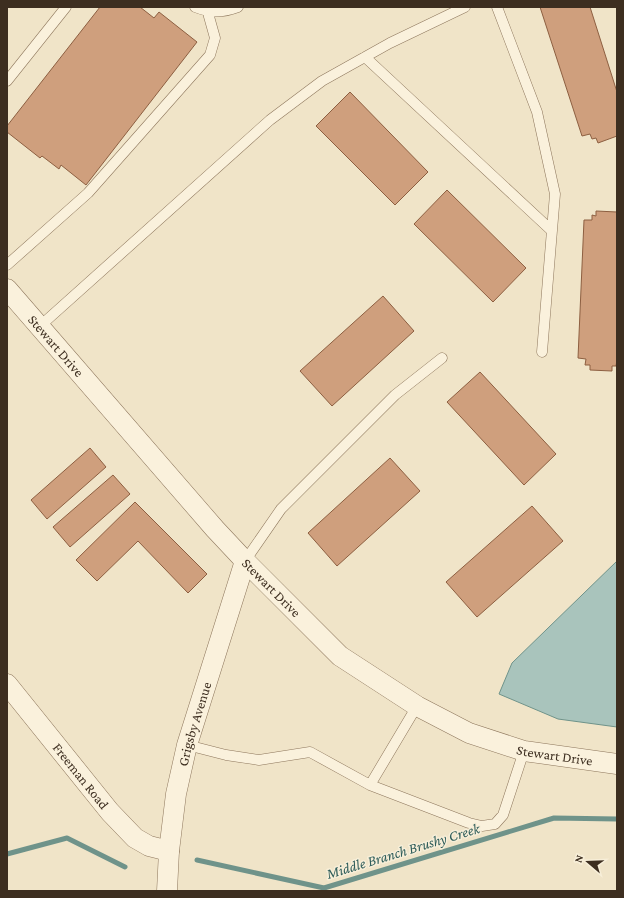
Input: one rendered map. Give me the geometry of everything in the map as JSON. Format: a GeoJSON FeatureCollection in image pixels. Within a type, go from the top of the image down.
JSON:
{"type":"FeatureCollection","features":[{"type":"Feature","properties":{"kind":"street","name":"Stewart Drive"},"geometry":{"type":"LineString","coordinates":[[7,289],[38,327],[245,561],[340,656],[417,706],[469,733],[524,751],[617,764]]}},
{"type":"Feature","properties":{"kind":"street","name":"Grigsby Avenue"},"geometry":{"type":"LineString","coordinates":[[167,891],[169,851],[176,794],[187,745],[245,561]]}},
{"type":"Feature","properties":{"kind":"street","name":"Freeman Road"},"geometry":{"type":"LineString","coordinates":[[7,684],[110,812],[135,838],[149,846],[169,851]]}},
{"type":"Feature","properties":{"kind":"lane"},"geometry":{"type":"LineString","coordinates":[[7,81],[66,7]]}},
{"type":"Feature","properties":{"kind":"lane"},"geometry":{"type":"LineString","coordinates":[[195,7],[208,12],[228,11],[238,7]]}},
{"type":"Feature","properties":{"kind":"lane"},"geometry":{"type":"LineString","coordinates":[[38,327],[270,120],[322,81],[365,57],[465,7]]}},
{"type":"Feature","properties":{"kind":"lane"},"geometry":{"type":"LineString","coordinates":[[497,7],[537,112],[555,194],[542,352]]}},
{"type":"Feature","properties":{"kind":"lane"},"geometry":{"type":"LineString","coordinates":[[7,265],[88,193],[210,55],[215,38],[208,12]]}},
{"type":"Feature","properties":{"kind":"lane"},"geometry":{"type":"LineString","coordinates":[[365,57],[552,231]]}},
{"type":"Feature","properties":{"kind":"lane"},"geometry":{"type":"LineString","coordinates":[[245,561],[281,509],[396,395],[442,358]]}},
{"type":"Feature","properties":{"kind":"lane"},"geometry":{"type":"LineString","coordinates":[[370,785],[417,706]]}},
{"type":"Feature","properties":{"kind":"lane"},"geometry":{"type":"LineString","coordinates":[[187,745],[226,755],[259,760],[310,752],[370,785],[469,823],[482,826],[495,824],[503,815],[524,751]]}},
{"type":"Feature","properties":{"kind":"water"},"geometry":{"type":"Polygon","coordinates":[[[617,561],[617,727],[558,719],[499,694],[512,663],[617,561]]]}},
{"type":"Feature","properties":{"kind":"building"},"geometry":{"type":"Polygon","coordinates":[[[100,7],[140,7],[154,18],[159,12],[197,42],[86,185],[61,165],[59,169],[42,156],[40,158],[7,132],[7,126],[100,7]]]}},
{"type":"Feature","properties":{"kind":"building"},"geometry":{"type":"Polygon","coordinates":[[[540,7],[590,7],[617,92],[617,136],[598,143],[596,138],[592,139],[590,134],[582,136],[540,7]]]}},
{"type":"Feature","properties":{"kind":"building"},"geometry":{"type":"Polygon","coordinates":[[[350,92],[428,172],[395,205],[316,126],[350,92]]]}},
{"type":"Feature","properties":{"kind":"building"},"geometry":{"type":"Polygon","coordinates":[[[447,190],[526,268],[493,302],[414,224],[447,190]]]}},
{"type":"Feature","properties":{"kind":"building"},"geometry":{"type":"Polygon","coordinates":[[[596,211],[617,212],[617,360],[616,366],[612,366],[612,371],[590,370],[590,365],[585,365],[586,359],[578,358],[584,220],[592,220],[592,215],[596,216],[596,211]]]}},
{"type":"Feature","properties":{"kind":"building"},"geometry":{"type":"Polygon","coordinates":[[[383,296],[414,331],[332,406],[300,371],[383,296]]]}},
{"type":"Feature","properties":{"kind":"building"},"geometry":{"type":"Polygon","coordinates":[[[480,372],[556,454],[524,485],[447,402],[480,372]]]}},
{"type":"Feature","properties":{"kind":"building"},"geometry":{"type":"Polygon","coordinates":[[[90,448],[106,467],[47,519],[31,500],[90,448]]]}},
{"type":"Feature","properties":{"kind":"building"},"geometry":{"type":"Polygon","coordinates":[[[390,458],[420,491],[337,566],[308,533],[390,458]]]}},
{"type":"Feature","properties":{"kind":"building"},"geometry":{"type":"Polygon","coordinates":[[[113,475],[130,494],[70,547],[53,527],[113,475]]]}},
{"type":"Feature","properties":{"kind":"building"},"geometry":{"type":"Polygon","coordinates":[[[135,502],[207,574],[188,593],[138,541],[97,581],[76,560],[135,502]]]}},
{"type":"Feature","properties":{"kind":"building"},"geometry":{"type":"Polygon","coordinates":[[[532,506],[563,541],[477,617],[446,582],[532,506]]]}},
{"type":"Feature","properties":{"kind":"waterway","name":"Middle Branch Brushy Creek"},"geometry":{"type":"LineString","coordinates":[[197,860],[324,888],[554,818],[617,819]]}},
{"type":"Feature","properties":{"kind":"waterway","name":"Middle Branch Brushy Creek"},"geometry":{"type":"LineString","coordinates":[[7,854],[67,838],[125,867]]}}]}
